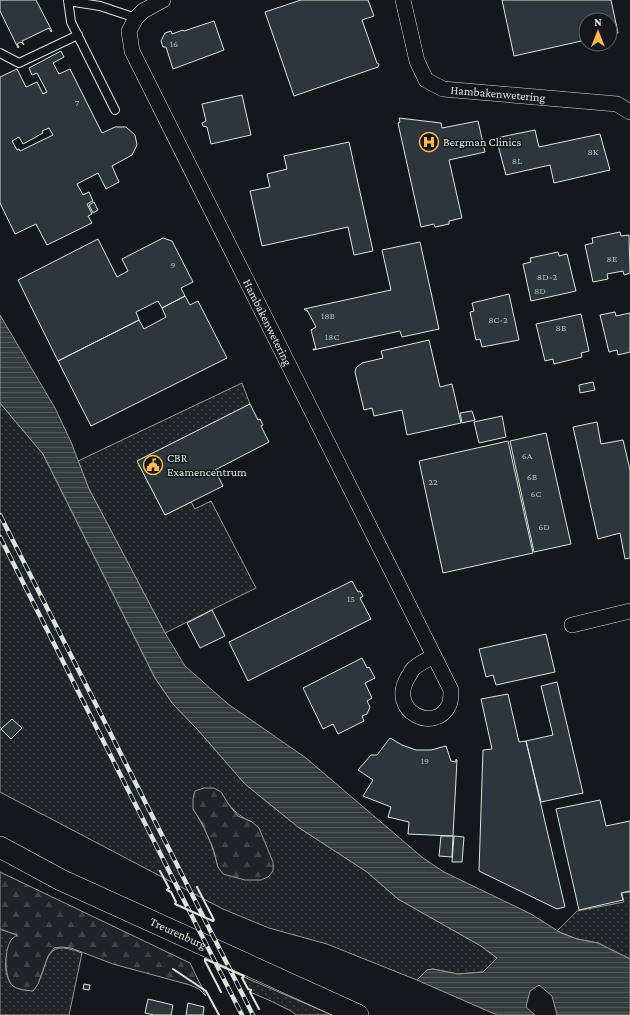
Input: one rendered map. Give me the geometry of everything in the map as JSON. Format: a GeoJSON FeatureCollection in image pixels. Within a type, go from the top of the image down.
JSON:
{"type":"FeatureCollection","features":[{"type":"Feature","properties":{"kind":"main road","name":"Treurenburg"},"geometry":{"type":"LineString","coordinates":[[0,847],[68,883],[358,1015]]}},
{"type":"Feature","properties":{"kind":"street"},"geometry":{"type":"LineString","coordinates":[[136,18],[143,11],[163,0]]}},
{"type":"Feature","properties":{"kind":"street","name":"Hambakenwetering"},"geometry":{"type":"LineString","coordinates":[[403,0],[417,61],[426,80],[443,89],[617,104],[630,112]]}},
{"type":"Feature","properties":{"kind":"street","name":"Hambakenwetering"},"geometry":{"type":"LineString","coordinates":[[136,18],[129,31],[132,51],[434,656]]}},
{"type":"Feature","properties":{"kind":"street"},"geometry":{"type":"LineString","coordinates":[[572,625],[630,611]]}},
{"type":"Feature","properties":{"kind":"lane"},"geometry":{"type":"LineString","coordinates":[[115,110],[71,22],[68,0],[100,6],[136,18]]}},
{"type":"Feature","properties":{"kind":"lane"},"geometry":{"type":"LineString","coordinates":[[0,53],[19,63],[78,36]]}},
{"type":"Feature","properties":{"kind":"green space"},"geometry":{"type":"Polygon","coordinates":[[[242,383],[250,404],[137,461],[165,515],[191,502],[195,509],[211,501],[256,588],[165,633],[89,489],[78,461],[242,383]]]}},
{"type":"Feature","properties":{"kind":"green space"},"geometry":{"type":"Polygon","coordinates":[[[0,403],[43,454],[155,678],[173,704],[245,784],[298,827],[367,872],[398,899],[481,946],[497,958],[483,972],[458,974],[433,969],[427,970],[417,980],[327,944],[269,928],[223,909],[0,792],[0,403]],[[221,792],[193,809],[208,837],[218,867],[252,822],[238,813],[221,792]]]}},
{"type":"Feature","properties":{"kind":"green space"},"geometry":{"type":"Polygon","coordinates":[[[204,788],[214,788],[221,792],[238,816],[252,822],[259,828],[273,862],[273,871],[268,877],[261,880],[245,880],[223,874],[218,867],[213,848],[202,823],[193,809],[195,791],[204,788]]]}},
{"type":"Feature","properties":{"kind":"green space"},"geometry":{"type":"Polygon","coordinates":[[[0,872],[190,963],[206,996],[199,989],[190,985],[113,964],[71,948],[61,947],[54,948],[48,956],[38,984],[33,991],[22,990],[14,987],[9,981],[6,969],[6,955],[9,943],[17,935],[0,929],[0,872]]]}},
{"type":"Feature","properties":{"kind":"green space"},"geometry":{"type":"Polygon","coordinates":[[[630,892],[630,959],[598,943],[577,939],[557,931],[577,911],[624,902],[622,893],[630,892]]]}},
{"type":"Feature","properties":{"kind":"green space"},"geometry":{"type":"Polygon","coordinates":[[[0,929],[17,935],[7,953],[6,972],[9,982],[14,987],[19,989],[33,991],[39,981],[48,956],[53,951],[59,948],[82,953],[69,1015],[0,1015],[0,929]]]}},
{"type":"Feature","properties":{"kind":"green space"},"geometry":{"type":"Polygon","coordinates":[[[244,977],[332,1015],[296,1015],[271,1001],[250,992],[251,990],[248,989],[243,978],[244,977]]]}},
{"type":"Feature","properties":{"kind":"shaded area"},"geometry":{"type":"Polygon","coordinates":[[[0,315],[55,408],[71,442],[89,489],[165,633],[185,666],[228,704],[306,758],[423,858],[444,872],[531,914],[561,933],[577,939],[598,943],[630,959],[630,1015],[557,1015],[552,996],[539,985],[530,991],[526,1007],[535,1015],[497,1015],[417,980],[427,970],[433,969],[458,974],[483,972],[497,958],[481,946],[398,899],[367,872],[298,827],[245,784],[173,704],[155,678],[43,454],[0,403],[0,315]]]}},
{"type":"Feature","properties":{"kind":"building"},"geometry":{"type":"Polygon","coordinates":[[[0,0],[36,0],[52,31],[51,32],[49,28],[22,41],[24,45],[21,42],[17,44],[19,47],[18,48],[0,11],[0,0]]]}},
{"type":"Feature","properties":{"kind":"building"},"geometry":{"type":"Polygon","coordinates":[[[301,0],[368,0],[374,16],[362,20],[377,63],[379,64],[378,67],[294,96],[265,12],[301,0]]]}},
{"type":"Feature","properties":{"kind":"building"},"geometry":{"type":"Polygon","coordinates":[[[502,0],[611,0],[614,12],[578,12],[578,42],[514,56],[502,0]]]}},
{"type":"Feature","properties":{"kind":"building"},"geometry":{"type":"Polygon","coordinates":[[[214,21],[224,50],[173,69],[166,47],[163,47],[161,41],[165,33],[171,31],[172,34],[214,21]]]}},
{"type":"Feature","properties":{"kind":"building"},"geometry":{"type":"Polygon","coordinates":[[[61,51],[64,57],[53,63],[59,74],[70,69],[102,133],[115,127],[126,127],[135,135],[137,145],[132,155],[112,166],[119,182],[106,189],[98,173],[77,184],[83,195],[89,192],[93,201],[87,204],[92,214],[88,216],[92,223],[47,245],[36,224],[15,234],[0,203],[0,77],[17,69],[26,87],[37,82],[43,94],[47,92],[37,73],[32,75],[29,68],[61,51]],[[49,128],[23,144],[19,137],[12,141],[17,150],[19,149],[20,151],[53,135],[49,128]]]}},
{"type":"Feature","properties":{"kind":"building"},"geometry":{"type":"Polygon","coordinates":[[[242,95],[251,135],[211,144],[207,127],[203,126],[202,123],[206,121],[202,104],[242,95]]]}},
{"type":"Feature","properties":{"kind":"building"},"geometry":{"type":"Polygon","coordinates":[[[399,118],[441,123],[442,128],[478,121],[485,152],[449,160],[462,218],[449,221],[449,224],[435,227],[434,224],[421,227],[398,123],[400,122],[399,118]]]}},
{"type":"Feature","properties":{"kind":"building"},"geometry":{"type":"Polygon","coordinates":[[[535,130],[539,147],[600,134],[610,170],[554,183],[550,165],[506,175],[496,138],[535,130]]]}},
{"type":"Feature","properties":{"kind":"building"},"geometry":{"type":"Polygon","coordinates":[[[349,142],[373,251],[354,255],[348,227],[262,246],[250,191],[270,187],[267,174],[287,169],[284,156],[349,142]]]}},
{"type":"Feature","properties":{"kind":"building"},"geometry":{"type":"Polygon","coordinates":[[[94,202],[98,210],[93,213],[89,205],[94,202]]]}},
{"type":"Feature","properties":{"kind":"building"},"geometry":{"type":"Polygon","coordinates":[[[620,232],[621,236],[629,235],[630,273],[624,275],[623,271],[607,274],[608,279],[593,282],[585,245],[593,243],[592,238],[620,232]]]}},
{"type":"Feature","properties":{"kind":"building"},"geometry":{"type":"Polygon","coordinates":[[[163,238],[172,241],[193,282],[181,288],[185,296],[162,308],[158,301],[136,312],[139,320],[58,361],[18,280],[98,239],[117,277],[128,271],[122,259],[163,238]]]}},
{"type":"Feature","properties":{"kind":"building"},"geometry":{"type":"Polygon","coordinates":[[[420,242],[439,329],[402,337],[400,331],[313,350],[316,349],[311,330],[316,327],[307,310],[304,309],[391,290],[382,250],[420,242]]]}},
{"type":"Feature","properties":{"kind":"building"},"geometry":{"type":"Polygon","coordinates":[[[558,252],[559,256],[567,254],[576,291],[531,301],[523,264],[531,262],[530,258],[558,252]]]}},
{"type":"Feature","properties":{"kind":"building"},"geometry":{"type":"Polygon","coordinates":[[[509,294],[519,340],[482,347],[480,339],[476,340],[470,312],[474,311],[472,303],[509,294]]]}},
{"type":"Feature","properties":{"kind":"building"},"geometry":{"type":"Polygon","coordinates":[[[185,296],[190,305],[198,301],[227,358],[91,426],[58,361],[139,320],[144,329],[166,317],[162,308],[185,296]]]}},
{"type":"Feature","properties":{"kind":"building"},"geometry":{"type":"Polygon","coordinates":[[[615,312],[616,316],[630,313],[630,352],[618,355],[617,350],[609,352],[600,315],[615,312]]]}},
{"type":"Feature","properties":{"kind":"building"},"geometry":{"type":"Polygon","coordinates":[[[581,314],[589,351],[581,353],[582,357],[554,364],[553,359],[545,361],[536,324],[581,314]]]}},
{"type":"Feature","properties":{"kind":"building"},"geometry":{"type":"Polygon","coordinates":[[[429,340],[440,387],[452,384],[461,423],[407,435],[402,410],[374,416],[372,408],[364,410],[355,372],[356,368],[362,363],[383,358],[381,351],[429,340]]]}},
{"type":"Feature","properties":{"kind":"building"},"geometry":{"type":"Polygon","coordinates":[[[593,382],[595,390],[580,393],[579,385],[593,382]]]}},
{"type":"Feature","properties":{"kind":"building"},"geometry":{"type":"Polygon","coordinates":[[[250,404],[258,420],[260,419],[263,425],[261,426],[269,442],[215,470],[223,486],[165,515],[137,461],[250,404]]]}},
{"type":"Feature","properties":{"kind":"building"},"geometry":{"type":"Polygon","coordinates":[[[472,411],[475,420],[462,423],[460,413],[472,411]]]}},
{"type":"Feature","properties":{"kind":"building"},"geometry":{"type":"Polygon","coordinates":[[[502,416],[506,437],[479,443],[474,422],[502,416]]]}},
{"type":"Feature","properties":{"kind":"building"},"geometry":{"type":"Polygon","coordinates":[[[597,422],[601,444],[623,440],[630,470],[630,558],[625,559],[620,533],[598,539],[573,427],[597,422]]]}},
{"type":"Feature","properties":{"kind":"building"},"geometry":{"type":"Polygon","coordinates":[[[546,433],[571,544],[534,552],[510,441],[546,433]]]}},
{"type":"Feature","properties":{"kind":"building"},"geometry":{"type":"Polygon","coordinates":[[[508,441],[533,553],[443,573],[419,461],[508,441]]]}},
{"type":"Feature","properties":{"kind":"building"},"geometry":{"type":"Polygon","coordinates":[[[352,581],[358,592],[360,591],[363,596],[360,598],[371,619],[248,681],[229,642],[352,581]]]}},
{"type":"Feature","properties":{"kind":"building"},"geometry":{"type":"Polygon","coordinates":[[[212,610],[225,636],[200,648],[187,623],[212,610]]]}},
{"type":"Feature","properties":{"kind":"building"},"geometry":{"type":"Polygon","coordinates":[[[546,634],[555,672],[496,685],[493,675],[486,677],[479,649],[546,634]]]}},
{"type":"Feature","properties":{"kind":"building"},"geometry":{"type":"Polygon","coordinates":[[[362,658],[367,668],[369,667],[375,678],[365,683],[372,698],[367,701],[370,707],[367,714],[362,716],[364,721],[338,734],[333,724],[323,729],[303,688],[362,658]]]}},
{"type":"Feature","properties":{"kind":"building"},"geometry":{"type":"Polygon","coordinates":[[[557,682],[583,793],[541,802],[526,741],[553,735],[541,686],[557,682]]]}},
{"type":"Feature","properties":{"kind":"building"},"geometry":{"type":"Polygon","coordinates":[[[508,694],[519,742],[526,741],[565,907],[557,909],[479,871],[483,750],[492,749],[481,699],[508,694]]]}},
{"type":"Feature","properties":{"kind":"building"},"geometry":{"type":"Polygon","coordinates":[[[12,719],[22,728],[11,739],[1,729],[12,719]]]}},
{"type":"Feature","properties":{"kind":"building"},"geometry":{"type":"Polygon","coordinates":[[[390,738],[402,745],[416,750],[431,750],[446,746],[451,761],[456,762],[456,759],[457,760],[453,836],[408,834],[409,822],[388,817],[391,807],[363,796],[373,780],[358,770],[371,755],[377,755],[390,738]]]}},
{"type":"Feature","properties":{"kind":"building"},"geometry":{"type":"Polygon","coordinates":[[[600,800],[606,826],[630,821],[630,891],[621,893],[623,900],[579,910],[556,809],[600,800]]]}},
{"type":"Feature","properties":{"kind":"building"},"geometry":{"type":"Polygon","coordinates":[[[441,836],[453,836],[452,857],[439,856],[441,836]]]}},
{"type":"Feature","properties":{"kind":"building"},"geometry":{"type":"Polygon","coordinates":[[[454,836],[464,837],[462,862],[452,862],[454,836]]]}},
{"type":"Feature","properties":{"kind":"building"},"geometry":{"type":"Polygon","coordinates":[[[84,984],[90,985],[89,990],[83,989],[84,984]]]}},
{"type":"Feature","properties":{"kind":"building"},"geometry":{"type":"Polygon","coordinates":[[[148,999],[173,1005],[171,1015],[154,1015],[145,1013],[148,999]]]}},
{"type":"Feature","properties":{"kind":"building"},"geometry":{"type":"Polygon","coordinates":[[[188,1003],[204,1007],[203,1015],[186,1015],[188,1003]]]}},
{"type":"Feature","properties":{"kind":"railway"},"geometry":{"type":"LineString","coordinates":[[0,515],[253,1015]]}},
{"type":"Feature","properties":{"kind":"railway"},"geometry":{"type":"LineString","coordinates":[[0,537],[242,1015]]}},
{"type":"Feature","properties":{"kind":"wall"},"geometry":{"type":"LineString","coordinates":[[160,871],[169,888],[167,890],[171,892],[176,902],[175,904],[213,921],[214,920],[197,887]]}},
{"type":"Feature","properties":{"kind":"wall"},"geometry":{"type":"LineString","coordinates":[[221,992],[205,959],[244,976],[242,978],[248,989],[251,990],[250,992],[259,1009]]}},
{"type":"Feature","properties":{"kind":"wall"},"geometry":{"type":"LineString","coordinates":[[173,969],[206,991],[219,1015]]}},
{"type":"Feature","properties":{"kind":"place","name":"Bergman Clinics"},"geometry":{"type":"Point","coordinates":[429,142]}},
{"type":"Feature","properties":{"kind":"place","name":"CBR Examencentrum"},"geometry":{"type":"Point","coordinates":[153,465]}}]}
